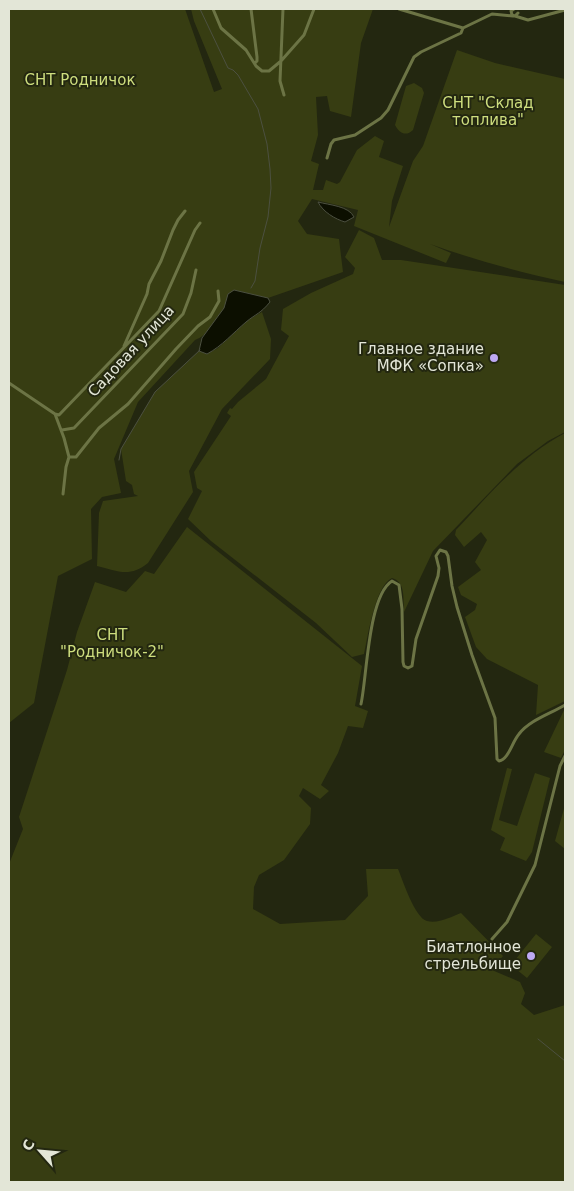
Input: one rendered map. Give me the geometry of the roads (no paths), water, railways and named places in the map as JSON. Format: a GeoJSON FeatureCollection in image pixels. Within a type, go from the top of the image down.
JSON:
{"type":"FeatureCollection","features":[{"type":"Feature","properties":{"kind":"street"},"geometry":{"type":"LineString","coordinates":[[213,9],[221,28],[246,50],[254,63],[262,71],[268,72],[281,61],[304,35],[314,9]]}},
{"type":"Feature","properties":{"kind":"street"},"geometry":{"type":"LineString","coordinates":[[252,9],[257,57],[257,61],[254,63]]}},
{"type":"Feature","properties":{"kind":"street"},"geometry":{"type":"LineString","coordinates":[[283,9],[280,81],[284,95]]}},
{"type":"Feature","properties":{"kind":"street"},"geometry":{"type":"LineString","coordinates":[[399,9],[463,28]]}},
{"type":"Feature","properties":{"kind":"street"},"geometry":{"type":"LineString","coordinates":[[327,158],[334,140],[355,134],[381,118],[388,110],[414,57],[421,52],[461,33],[463,28],[492,14],[506,15],[515,12],[528,20],[565,10]]}},
{"type":"Feature","properties":{"kind":"street"},"geometry":{"type":"LineString","coordinates":[[123,349],[173,230],[185,211]]}},
{"type":"Feature","properties":{"kind":"street"},"geometry":{"type":"LineString","coordinates":[[55,414],[59,415],[159,311],[195,230],[200,224]]}},
{"type":"Feature","properties":{"kind":"street","name":"Садовая улица"},"geometry":{"type":"LineString","coordinates":[[62,430],[74,428],[183,314],[192,293],[196,270]]}},
{"type":"Feature","properties":{"kind":"street"},"geometry":{"type":"LineString","coordinates":[[69,457],[76,456],[99,428],[128,404],[176,349],[198,326],[210,317],[219,301],[218,291]]}},
{"type":"Feature","properties":{"kind":"street"},"geometry":{"type":"LineString","coordinates":[[9,383],[55,414],[62,430],[69,457],[63,494]]}},
{"type":"Feature","properties":{"kind":"street"},"geometry":{"type":"LineString","coordinates":[[361,704],[370,635],[374,616],[385,588],[392,581],[399,585],[402,609],[403,662],[404,666],[408,668],[412,666],[416,639],[438,576],[439,568],[436,556],[440,550],[446,552],[448,556],[457,607],[495,718],[497,759],[499,761],[507,757],[515,738],[530,724],[565,705]]}},
{"type":"Feature","properties":{"kind":"street"},"geometry":{"type":"LineString","coordinates":[[492,939],[507,922],[535,865],[560,766],[565,756]]}},
{"type":"Feature","properties":{"kind":"waterway"},"geometry":{"type":"LineString","coordinates":[[200,9],[228,68],[238,75],[258,109],[267,144],[271,188],[268,217],[260,248],[255,281],[251,288]]}},
{"type":"Feature","properties":{"kind":"waterway"},"geometry":{"type":"LineString","coordinates":[[119,460],[121,449],[155,392],[200,350]]}},
{"type":"Feature","properties":{"kind":"waterway"},"geometry":{"type":"LineString","coordinates":[[538,1039],[565,1061]]}},
{"type":"Feature","properties":{"kind":"place","name":"Главное здание МФК «Сопка»"},"geometry":{"type":"Point","coordinates":[494,358]}},
{"type":"Feature","properties":{"kind":"place","name":"Биатлонное стрельбище"},"geometry":{"type":"Point","coordinates":[531,956]}},
{"type":"Feature","properties":{"kind":"park label","name":"СНТ Родничок"},"geometry":{"type":"Point","coordinates":[80,80]}},
{"type":"Feature","properties":{"kind":"park label","name":"СНТ \"Склад топлива\""},"geometry":{"type":"Point","coordinates":[488,112]}},
{"type":"Feature","properties":{"kind":"park label","name":"СНТ \"Родничок-2\""},"geometry":{"type":"Point","coordinates":[112,644]}}]}
